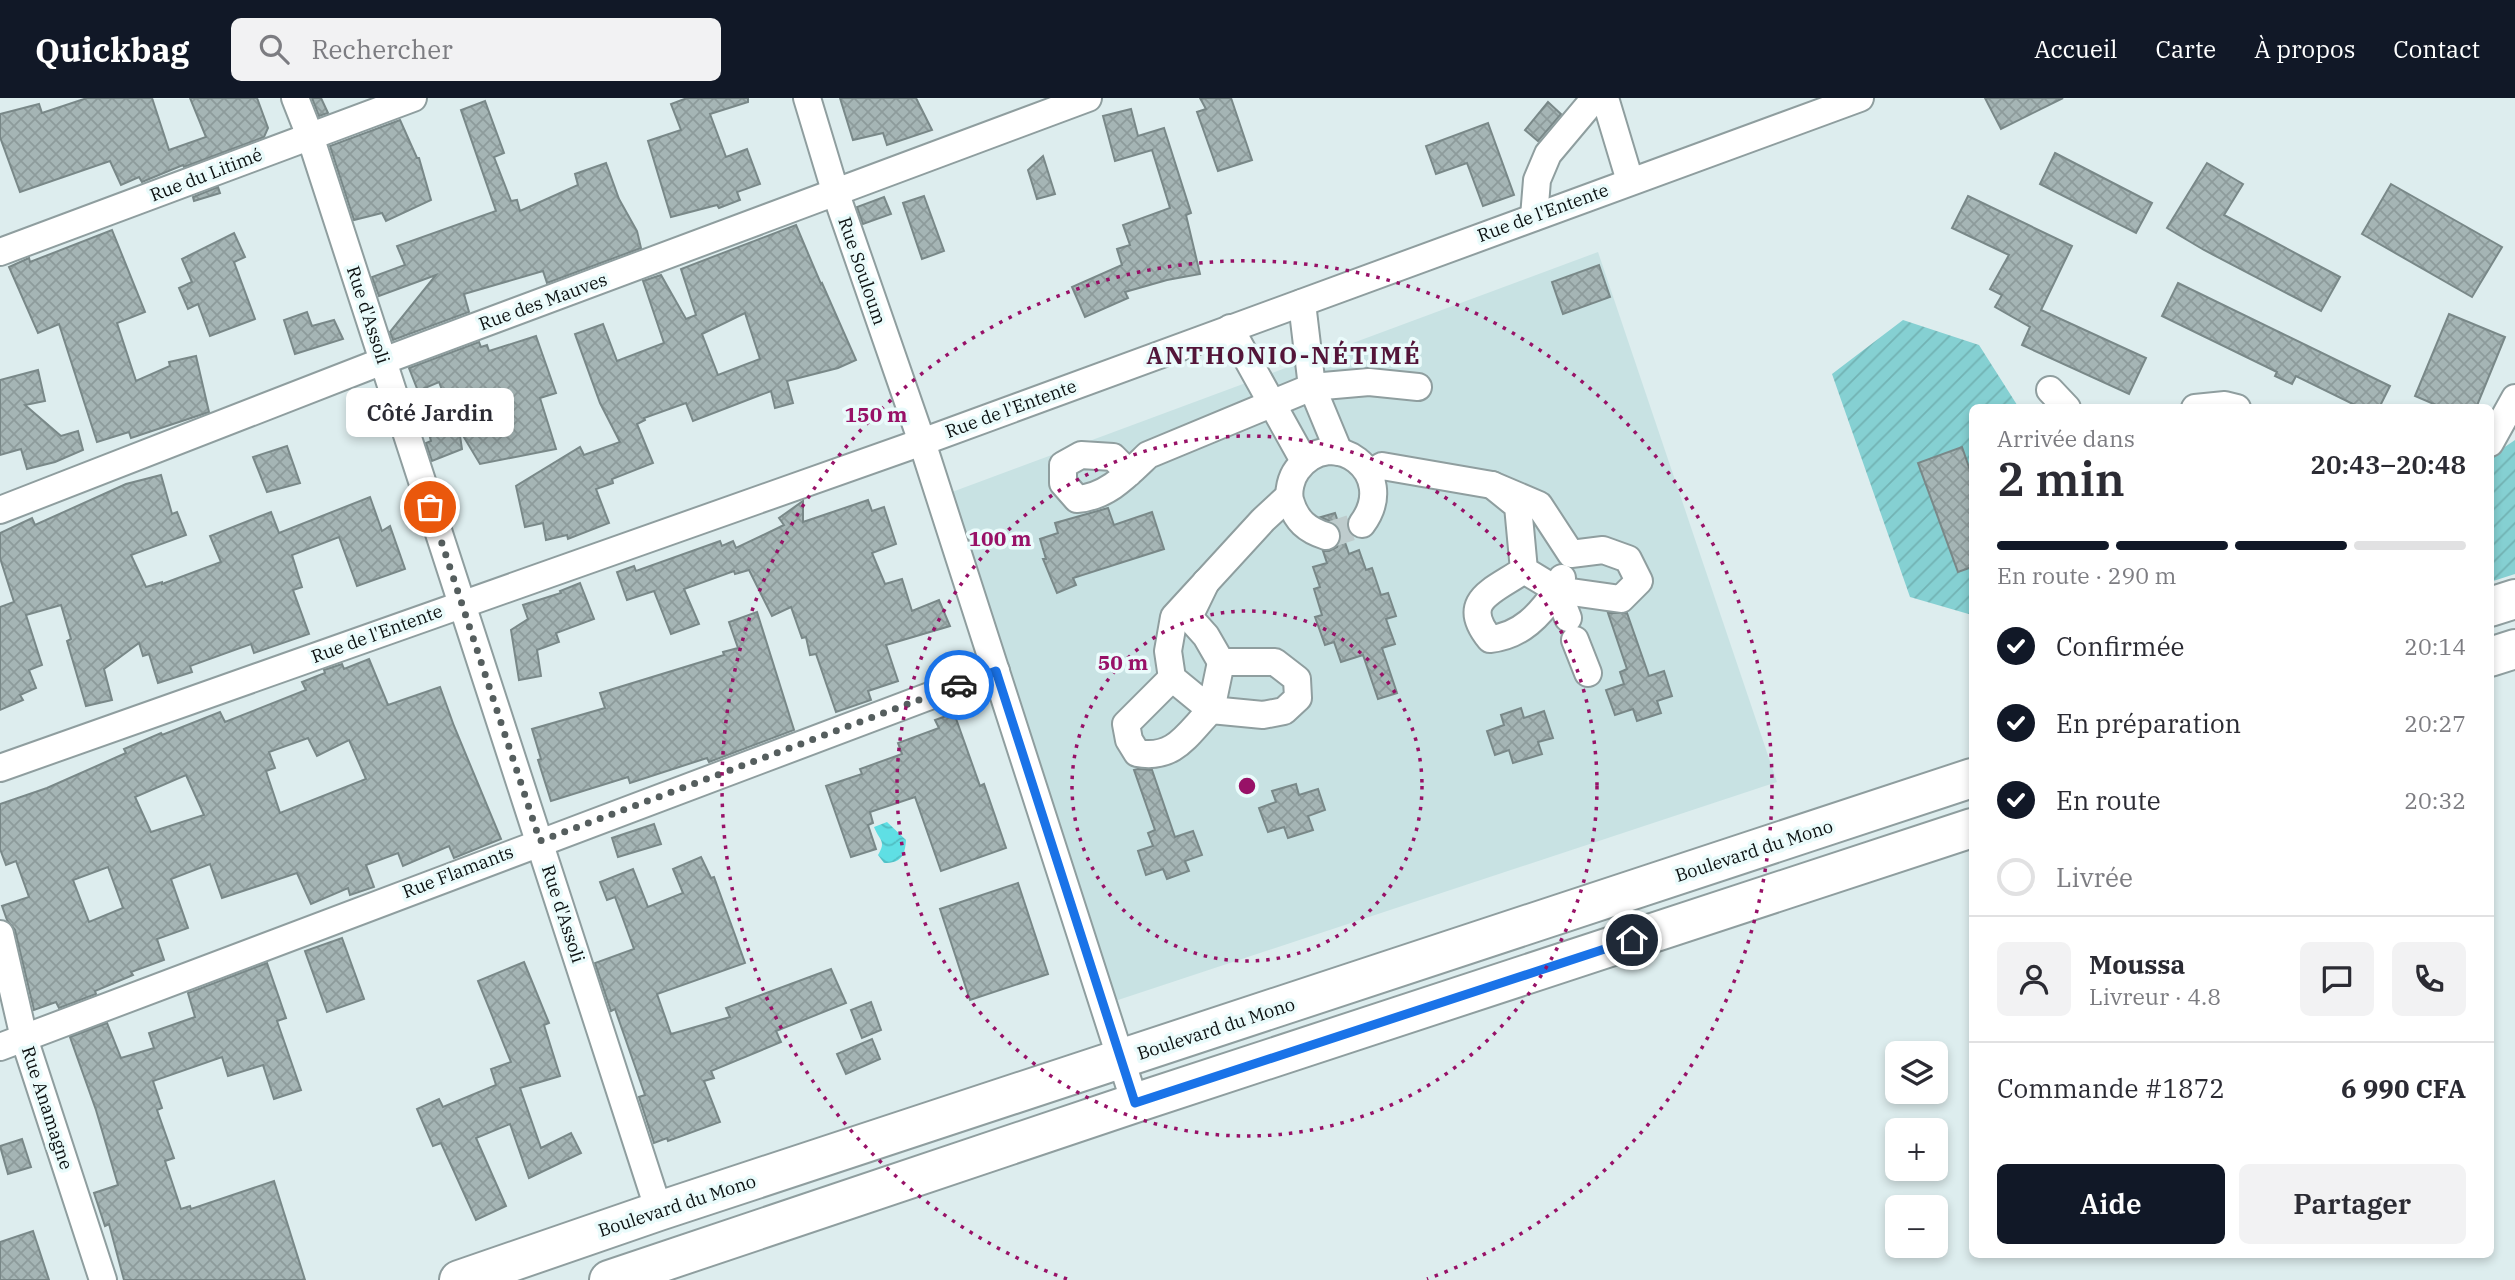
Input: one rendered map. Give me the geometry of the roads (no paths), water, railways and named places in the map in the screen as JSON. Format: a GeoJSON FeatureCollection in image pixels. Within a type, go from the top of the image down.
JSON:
{"type":"FeatureCollection","features":[{"type":"Feature","properties":{"kind":"highway"},"geometry":{"type":"LineString","coordinates":[[2494,606],[2515,599]]}},
{"type":"Feature","properties":{"kind":"highway"},"geometry":{"type":"LineString","coordinates":[[2494,656],[2515,649]]}},
{"type":"Feature","properties":{"kind":"highway","name":"Boulevard du Mono"},"geometry":{"type":"LineString","coordinates":[[459,1280],[659,1211],[1969,779]]}},
{"type":"Feature","properties":{"kind":"highway"},"geometry":{"type":"LineString","coordinates":[[609,1280],[1135,1103],[1969,829]]}},
{"type":"Feature","properties":{"kind":"street","name":"Rue d'Assoli"},"geometry":{"type":"LineString","coordinates":[[295,98],[310,136],[659,1211]]}},
{"type":"Feature","properties":{"kind":"street","name":"Rue du Litimé"},"geometry":{"type":"LineString","coordinates":[[0,252],[413,98]]}},
{"type":"Feature","properties":{"kind":"street","name":"Rue Souloum"},"geometry":{"type":"LineString","coordinates":[[807,98],[836,194],[922,442],[1135,1103]]}},
{"type":"Feature","properties":{"kind":"street","name":"Rue des Mauves"},"geometry":{"type":"LineString","coordinates":[[0,510],[383,361],[1088,98]]}},
{"type":"Feature","properties":{"kind":"street"},"geometry":{"type":"LineString","coordinates":[[1534,216],[1537,180],[1548,153],[1595,98]]}},
{"type":"Feature","properties":{"kind":"street"},"geometry":{"type":"LineString","coordinates":[[1605,98],[1630,181]]}},
{"type":"Feature","properties":{"kind":"street","name":"Rue de l'Entente"},"geometry":{"type":"LineString","coordinates":[[0,768],[922,442],[1860,98]]}},
{"type":"Feature","properties":{"kind":"street"},"geometry":{"type":"LineString","coordinates":[[1303,303],[1312,387],[1339,452]]}},
{"type":"Feature","properties":{"kind":"street"},"geometry":{"type":"LineString","coordinates":[[1230,328],[1304,461]]}},
{"type":"Feature","properties":{"kind":"street"},"geometry":{"type":"LineString","coordinates":[[1129,473],[1148,455],[1312,387],[1369,383],[1418,387]]}},
{"type":"Feature","properties":{"kind":"street"},"geometry":{"type":"LineString","coordinates":[[2494,436],[2515,398]]}},
{"type":"Feature","properties":{"kind":"street"},"geometry":{"type":"LineString","coordinates":[[1326,536],[1304,526],[1295,515],[1289,496],[1295,472],[1304,461],[1322,453],[1339,452],[1360,462],[1369,474],[1374,497],[1362,524]]}},
{"type":"Feature","properties":{"kind":"street"},"geometry":{"type":"LineString","coordinates":[[1369,474],[1382,466],[1492,485],[1539,506],[1571,554]]}},
{"type":"Feature","properties":{"kind":"street"},"geometry":{"type":"LineString","coordinates":[[1492,485],[1518,506],[1524,570]]}},
{"type":"Feature","properties":{"kind":"street"},"geometry":{"type":"LineString","coordinates":[[1221,662],[1275,662],[1297,679],[1298,698],[1284,711],[1263,715],[1211,710],[1172,678],[1168,651],[1174,617],[1263,520],[1289,496]]}},
{"type":"Feature","properties":{"kind":"street"},"geometry":{"type":"LineString","coordinates":[[1524,570],[1557,590],[1621,599],[1639,580],[1628,559],[1603,550],[1571,554]]}},
{"type":"Feature","properties":{"kind":"street"},"geometry":{"type":"LineString","coordinates":[[1524,570],[1481,600],[1476,611],[1479,625],[1490,639],[1504,637],[1522,629],[1547,605],[1557,590],[1571,554]]}},
{"type":"Feature","properties":{"kind":"street"},"geometry":{"type":"LineString","coordinates":[[1172,678],[1126,724],[1129,740],[1137,753],[1153,756],[1171,751],[1211,710],[1221,662],[1206,636],[1189,617],[1206,582]]}},
{"type":"Feature","properties":{"kind":"street"},"geometry":{"type":"LineString","coordinates":[[1557,590],[1588,673]]}},
{"type":"Feature","properties":{"kind":"street","name":"Rue Flamants"},"geometry":{"type":"LineString","coordinates":[[12,1042],[996,671]]}},
{"type":"Feature","properties":{"kind":"street","name":"Rue Anamagne"},"geometry":{"type":"LineString","coordinates":[[0,934],[12,1042],[103,1280]]}},
{"type":"Feature","properties":{"kind":"water"},"geometry":{"type":"Polygon","coordinates":[[[887,822],[906,840],[901,858],[884,863],[878,855],[882,843],[874,827],[887,822]]]}},
{"type":"Feature","properties":{"kind":"tunnel"},"geometry":{"type":"LineString","coordinates":[[1326,536],[1362,524]]}},
{"type":"Feature","properties":{"kind":"place","name":"Côté Jardin"},"geometry":{"type":"Point","coordinates":[430,507]}},
{"type":"Feature","properties":{"kind":"district","name":"ANTHONIO-NÉTIMÉ"},"geometry":{"type":"Point","coordinates":[1284,356]}}]}
